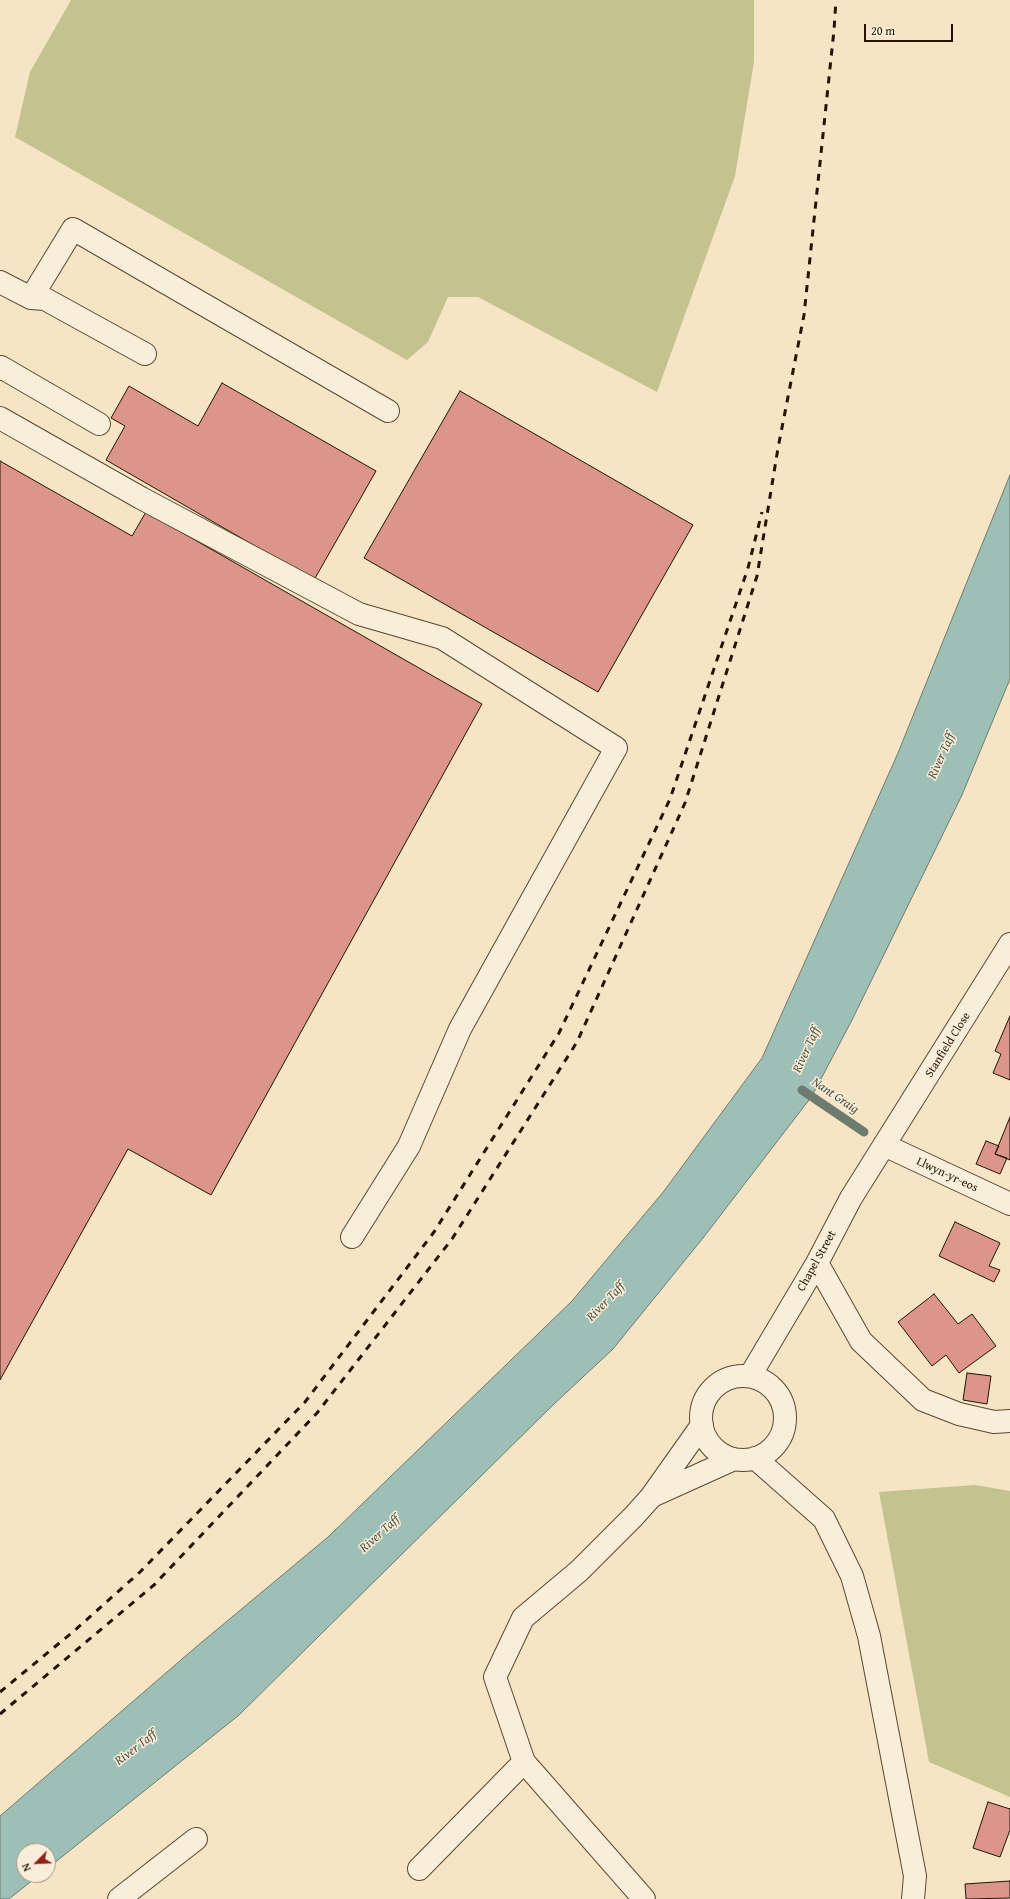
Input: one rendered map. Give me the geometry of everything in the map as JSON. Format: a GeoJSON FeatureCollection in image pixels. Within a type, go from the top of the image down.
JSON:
{"type":"FeatureCollection","features":[{"type":"Feature","properties":{"kind":"street"},"geometry":{"type":"LineString","coordinates":[[31,298],[73,229],[388,411]]}},
{"type":"Feature","properties":{"kind":"street"},"geometry":{"type":"LineString","coordinates":[[0,282],[31,298],[45,300],[145,354]]}},
{"type":"Feature","properties":{"kind":"street"},"geometry":{"type":"LineString","coordinates":[[0,369],[1,367],[99,424]]}},
{"type":"Feature","properties":{"kind":"street"},"geometry":{"type":"LineString","coordinates":[[0,418],[141,498],[360,614],[442,638],[616,748],[460,1030],[410,1146],[352,1237]]}},
{"type":"Feature","properties":{"kind":"street","name":"Stanfield Close"},"geometry":{"type":"LineString","coordinates":[[884,1145],[1010,944]]}},
{"type":"Feature","properties":{"kind":"street","name":"Llwyn-yr-eos"},"geometry":{"type":"LineString","coordinates":[[884,1145],[1010,1204]]}},
{"type":"Feature","properties":{"kind":"street","name":"Chapel Street"},"geometry":{"type":"LineString","coordinates":[[750,1376],[817,1263],[851,1198],[884,1145]]}},
{"type":"Feature","properties":{"kind":"street"},"geometry":{"type":"LineString","coordinates":[[817,1263],[861,1341],[923,1400],[959,1414],[994,1422],[1010,1421]]}},
{"type":"Feature","properties":{"kind":"street"},"geometry":{"type":"LineString","coordinates":[[736,1376],[750,1376],[764,1381],[775,1390],[782,1402],[786,1416],[784,1430],[776,1444],[764,1455],[748,1460],[734,1459],[721,1454],[710,1445],[702,1425],[701,1418],[703,1404],[711,1391],[722,1382],[736,1376]]}},
{"type":"Feature","properties":{"kind":"street"},"geometry":{"type":"LineString","coordinates":[[644,1899],[524,1762],[495,1677],[523,1618],[578,1571],[650,1496],[702,1425]]}},
{"type":"Feature","properties":{"kind":"street"},"geometry":{"type":"LineString","coordinates":[[756,1458],[824,1519],[852,1576],[869,1636],[915,1876],[913,1899]]}},
{"type":"Feature","properties":{"kind":"street"},"geometry":{"type":"LineString","coordinates":[[650,1496],[734,1459]]}},
{"type":"Feature","properties":{"kind":"street"},"geometry":{"type":"LineString","coordinates":[[419,1869],[524,1762]]}},
{"type":"Feature","properties":{"kind":"street"},"geometry":{"type":"LineString","coordinates":[[119,1899],[196,1840]]}},
{"type":"Feature","properties":{"kind":"shaded area"},"geometry":{"type":"Polygon","coordinates":[[[71,0],[754,0],[754,62],[735,176],[657,392],[478,297],[448,297],[428,342],[407,360],[15,137],[30,72],[71,0]]]}},
{"type":"Feature","properties":{"kind":"shaded area"},"geometry":{"type":"Polygon","coordinates":[[[975,1485],[1010,1491],[1010,1797],[929,1762],[879,1492],[975,1485]]]}},
{"type":"Feature","properties":{"kind":"water","name":"River Taff"},"geometry":{"type":"Polygon","coordinates":[[[1010,475],[1010,679],[962,795],[852,1020],[812,1096],[703,1238],[613,1349],[553,1405],[239,1715],[56,1862],[56,1843],[16,1843],[16,1883],[29,1883],[9,1899],[0,1899],[0,1816],[196,1647],[328,1537],[572,1301],[664,1191],[762,1058],[898,753],[1010,475]]]}},
{"type":"Feature","properties":{"kind":"building"},"geometry":{"type":"Polygon","coordinates":[[[222,383],[376,471],[314,580],[106,460],[125,426],[111,418],[129,386],[198,426],[222,383]]]}},
{"type":"Feature","properties":{"kind":"building"},"geometry":{"type":"Polygon","coordinates":[[[460,391],[693,525],[598,692],[364,558],[460,391]]]}},
{"type":"Feature","properties":{"kind":"building"},"geometry":{"type":"Polygon","coordinates":[[[0,461],[132,536],[146,512],[482,704],[211,1195],[128,1149],[0,1380],[0,461]]]}},
{"type":"Feature","properties":{"kind":"building"},"geometry":{"type":"Polygon","coordinates":[[[1010,1016],[1010,1080],[993,1073],[1001,1054],[995,1051],[1010,1016]]]}},
{"type":"Feature","properties":{"kind":"building"},"geometry":{"type":"Polygon","coordinates":[[[1010,1117],[1010,1160],[995,1154],[1010,1117]]]}},
{"type":"Feature","properties":{"kind":"building"},"geometry":{"type":"Polygon","coordinates":[[[986,1141],[999,1146],[995,1154],[1007,1158],[1000,1174],[976,1164],[986,1141]]]}},
{"type":"Feature","properties":{"kind":"building"},"geometry":{"type":"Polygon","coordinates":[[[955,1222],[1000,1243],[989,1266],[1000,1270],[994,1282],[939,1256],[955,1222]]]}},
{"type":"Feature","properties":{"kind":"building"},"geometry":{"type":"Polygon","coordinates":[[[934,1294],[958,1324],[972,1314],[996,1346],[959,1373],[946,1355],[932,1366],[898,1322],[934,1294]]]}},
{"type":"Feature","properties":{"kind":"building"},"geometry":{"type":"Polygon","coordinates":[[[967,1373],[991,1376],[987,1404],[963,1400],[967,1373]]]}},
{"type":"Feature","properties":{"kind":"building"},"geometry":{"type":"Polygon","coordinates":[[[988,1802],[1010,1809],[1010,1830],[1000,1857],[973,1848],[988,1802]]]}},
{"type":"Feature","properties":{"kind":"building"},"geometry":{"type":"Polygon","coordinates":[[[1010,1881],[1010,1898],[966,1899],[965,1884],[1010,1881]]]}},
{"type":"Feature","properties":{"kind":"waterway","name":"Nant Graig"},"geometry":{"type":"LineString","coordinates":[[802,1090],[864,1132]]}},
{"type":"Feature","properties":{"kind":"railway"},"geometry":{"type":"LineString","coordinates":[[0,1714],[154,1585],[317,1413],[452,1239],[577,1042],[685,803],[757,576],[778,448],[804,315],[836,0]]}},
{"type":"Feature","properties":{"kind":"railway"},"geometry":{"type":"LineString","coordinates":[[0,1692],[74,1631],[140,1572],[305,1402],[434,1232],[559,1033],[670,799],[748,568],[762,512]]}}]}
